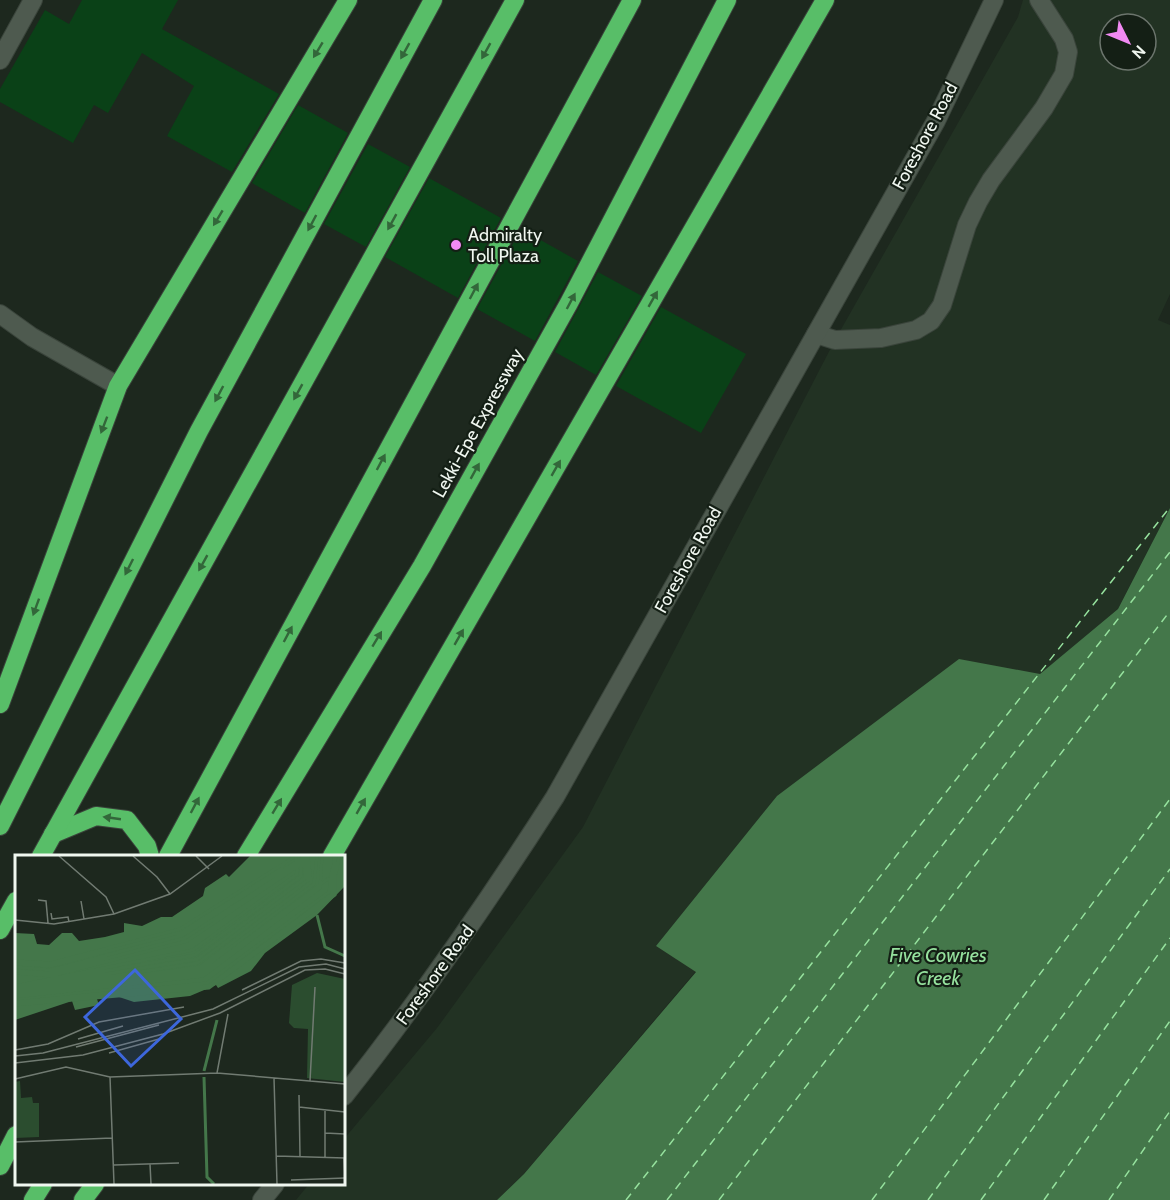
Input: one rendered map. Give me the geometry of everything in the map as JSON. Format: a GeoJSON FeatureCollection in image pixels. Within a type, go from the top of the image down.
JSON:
{"type":"FeatureCollection","features":[{"type":"Feature","properties":{"kind":"highway"},"geometry":{"type":"LineString","coordinates":[[0,704],[118,386],[348,0]]}},
{"type":"Feature","properties":{"kind":"highway"},"geometry":{"type":"LineString","coordinates":[[0,826],[199,431],[433,0]]}},
{"type":"Feature","properties":{"kind":"highway"},"geometry":{"type":"LineString","coordinates":[[42,855],[515,0]]}},
{"type":"Feature","properties":{"kind":"highway"},"geometry":{"type":"LineString","coordinates":[[169,855],[632,0]]}},
{"type":"Feature","properties":{"kind":"highway","name":"Lekki-Epe Expressway"},"geometry":{"type":"LineString","coordinates":[[247,855],[422,566],[552,333],[727,0]]}},
{"type":"Feature","properties":{"kind":"highway"},"geometry":{"type":"LineString","coordinates":[[333,855],[825,0]]}},
{"type":"Feature","properties":{"kind":"highway"},"geometry":{"type":"LineString","coordinates":[[53,834],[96,816],[127,820],[147,846],[150,855]]}},
{"type":"Feature","properties":{"kind":"highway"},"geometry":{"type":"LineString","coordinates":[[0,930],[15,903]]}},
{"type":"Feature","properties":{"kind":"highway"},"geometry":{"type":"LineString","coordinates":[[0,1166],[15,1137]]}},
{"type":"Feature","properties":{"kind":"highway"},"geometry":{"type":"LineString","coordinates":[[33,1200],[42,1185]]}},
{"type":"Feature","properties":{"kind":"highway"},"geometry":{"type":"LineString","coordinates":[[83,1200],[93,1185]]}},
{"type":"Feature","properties":{"kind":"street"},"geometry":{"type":"LineString","coordinates":[[0,60],[33,0]]}},
{"type":"Feature","properties":{"kind":"street","name":"Foreshore Road"},"geometry":{"type":"LineString","coordinates":[[345,1095],[445,962],[555,797],[936,121],[993,0]]}},
{"type":"Feature","properties":{"kind":"street"},"geometry":{"type":"LineString","coordinates":[[816,334],[835,340],[881,338],[916,330],[931,321],[942,305],[967,225],[978,202],[991,180],[1044,108],[1064,74],[1068,52],[1064,39],[1039,0]]}},
{"type":"Feature","properties":{"kind":"street"},"geometry":{"type":"LineString","coordinates":[[0,314],[32,337],[118,386]]}},
{"type":"Feature","properties":{"kind":"street"},"geometry":{"type":"LineString","coordinates":[[262,1200],[274,1185]]}},
{"type":"Feature","properties":{"kind":"shaded area"},"geometry":{"type":"Polygon","coordinates":[[[1023,0],[1170,0],[1170,294],[1158,320],[1170,325],[1170,508],[1118,609],[1040,675],[959,660],[656,946],[696,971],[524,1174],[497,1200],[296,1200],[308,1185],[345,1185],[345,1138],[437,1028],[583,827],[835,340],[1018,17],[1023,0]]]}},
{"type":"Feature","properties":{"kind":"water","name":"Five Cowries Creek"},"geometry":{"type":"Polygon","coordinates":[[[1170,508],[1170,1200],[497,1200],[524,1174],[696,972],[656,946],[777,796],[959,659],[1040,674],[1118,609],[1170,508]]]}},
{"type":"Feature","properties":{"kind":"building"},"geometry":{"type":"Polygon","coordinates":[[[82,0],[178,0],[162,29],[279,94],[232,172],[167,136],[194,86],[142,53],[108,113],[94,105],[73,143],[0,102],[0,89],[45,10],[69,24],[82,0]]]}},
{"type":"Feature","properties":{"kind":"building"},"geometry":{"type":"Polygon","coordinates":[[[298,105],[348,133],[305,213],[252,183],[298,105]]]}},
{"type":"Feature","properties":{"kind":"building"},"geometry":{"type":"Polygon","coordinates":[[[368,144],[410,167],[366,247],[324,224],[368,144]]]}},
{"type":"Feature","properties":{"kind":"building"},"geometry":{"type":"Polygon","coordinates":[[[429,178],[501,218],[458,298],[385,257],[429,178]]]}},
{"type":"Feature","properties":{"kind":"building"},"geometry":{"type":"Polygon","coordinates":[[[521,229],[578,261],[535,341],[477,309],[521,229]]]}},
{"type":"Feature","properties":{"kind":"building"},"geometry":{"type":"Polygon","coordinates":[[[598,272],[642,296],[596,375],[555,352],[598,272]]]}},
{"type":"Feature","properties":{"kind":"building"},"geometry":{"type":"Polygon","coordinates":[[[661,307],[746,354],[701,433],[616,386],[661,307]]]}},
{"type":"Feature","properties":{"kind":"ferry route"},"geometry":{"type":"LineString","coordinates":[[626,1200],[1170,507]]}},
{"type":"Feature","properties":{"kind":"ferry route"},"geometry":{"type":"LineString","coordinates":[[667,1200],[1170,552]]}},
{"type":"Feature","properties":{"kind":"ferry route"},"geometry":{"type":"LineString","coordinates":[[719,1200],[1170,611]]}},
{"type":"Feature","properties":{"kind":"ferry route"},"geometry":{"type":"LineString","coordinates":[[872,1200],[1170,799]]}},
{"type":"Feature","properties":{"kind":"ferry route"},"geometry":{"type":"LineString","coordinates":[[928,1200],[1170,869]]}},
{"type":"Feature","properties":{"kind":"ferry route"},"geometry":{"type":"LineString","coordinates":[[981,1200],[1170,938]]}},
{"type":"Feature","properties":{"kind":"ferry route"},"geometry":{"type":"LineString","coordinates":[[1044,1200],[1170,1021]]}},
{"type":"Feature","properties":{"kind":"ferry route"},"geometry":{"type":"LineString","coordinates":[[1109,1200],[1170,1111]]}},
{"type":"Feature","properties":{"kind":"place","name":"Admiralty Toll Plaza"},"geometry":{"type":"Point","coordinates":[456,245]}}]}
